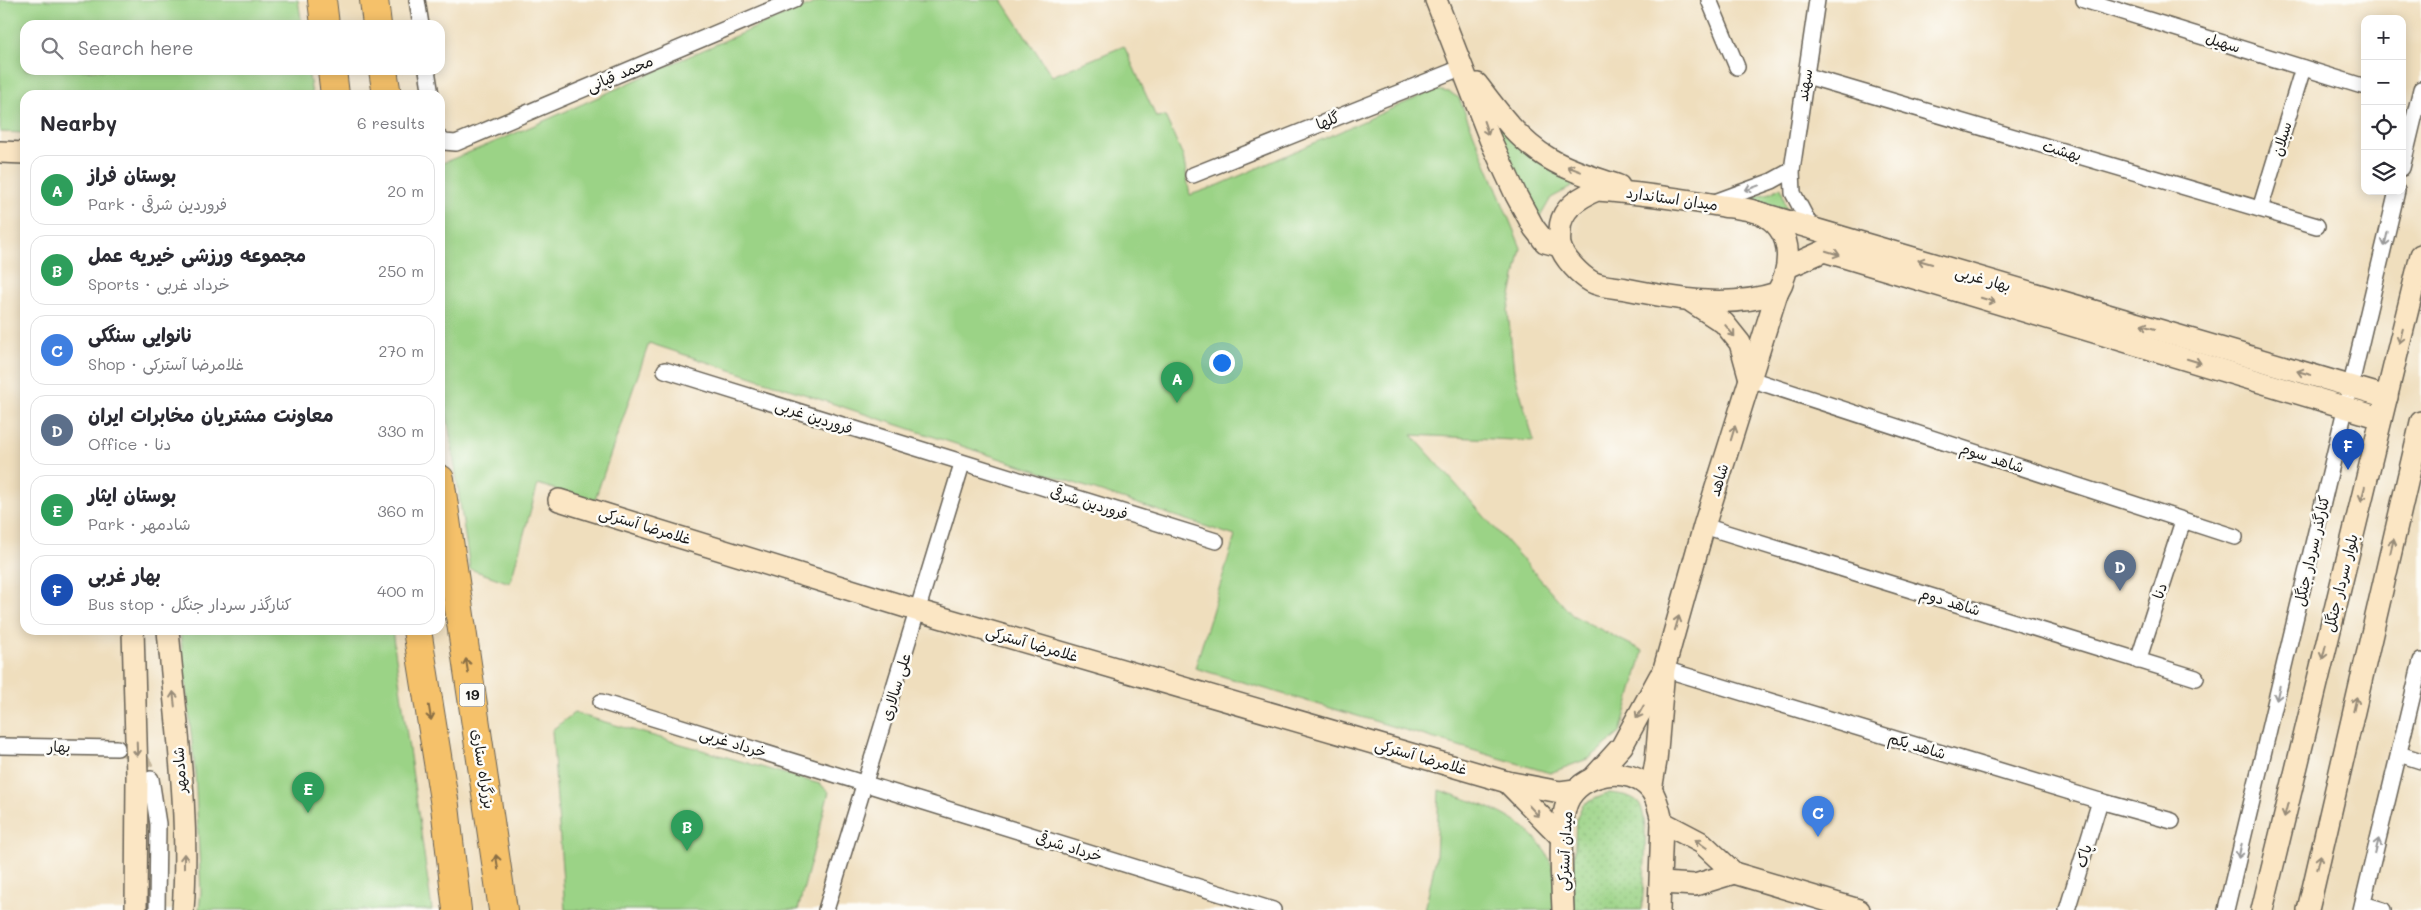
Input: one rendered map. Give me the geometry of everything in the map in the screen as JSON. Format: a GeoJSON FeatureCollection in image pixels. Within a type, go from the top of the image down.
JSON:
{"type":"FeatureCollection","features":[{"type":"Feature","properties":{"kind":"highway"},"geometry":{"type":"LineString","coordinates":[[322,0],[324,20]]}},
{"type":"Feature","properties":{"kind":"highway"},"geometry":{"type":"LineString","coordinates":[[374,0],[376,20]]}},
{"type":"Feature","properties":{"kind":"highway"},"geometry":{"type":"LineString","coordinates":[[333,75],[334,90]]}},
{"type":"Feature","properties":{"kind":"highway"},"geometry":{"type":"LineString","coordinates":[[384,75],[385,90]]}},
{"type":"Feature","properties":{"kind":"highway","name":"بزرگراه ستاری"},"geometry":{"type":"LineString","coordinates":[[445,514],[503,910]]}},
{"type":"Feature","properties":{"kind":"highway"},"geometry":{"type":"LineString","coordinates":[[418,635],[445,806],[457,910]]}},
{"type":"Feature","properties":{"kind":"street"},"geometry":{"type":"LineString","coordinates":[[417,0],[420,20]]}},
{"type":"Feature","properties":{"kind":"street","name":"محمد قپانی"},"geometry":{"type":"LineString","coordinates":[[445,141],[456,143],[794,0]]}},
{"type":"Feature","properties":{"kind":"street"},"geometry":{"type":"LineString","coordinates":[[1436,0],[1490,139],[1516,195],[1534,228],[1545,242],[1560,246],[1579,272],[1593,283],[1692,302],[1748,300],[1777,292]]}},
{"type":"Feature","properties":{"kind":"street"},"geometry":{"type":"LineString","coordinates":[[1709,0],[1737,66]]}},
{"type":"Feature","properties":{"kind":"street","name":"سهند"},"geometry":{"type":"LineString","coordinates":[[1812,229],[1793,193],[1792,170],[1817,0]]}},
{"type":"Feature","properties":{"kind":"street","name":"سهیل"},"geometry":{"type":"LineString","coordinates":[[2084,0],[2361,86]]}},
{"type":"Feature","properties":{"kind":"street"},"geometry":{"type":"LineString","coordinates":[[1462,66],[1512,129],[1532,147],[1551,160],[1636,193]]}},
{"type":"Feature","properties":{"kind":"street","name":"گلها"},"geometry":{"type":"LineString","coordinates":[[1193,175],[1462,66]]}},
{"type":"Feature","properties":{"kind":"street","name":"سبلان"},"geometry":{"type":"LineString","coordinates":[[2260,209],[2303,68]]}},
{"type":"Feature","properties":{"kind":"street"},"geometry":{"type":"LineString","coordinates":[[428,75],[430,90]]}},
{"type":"Feature","properties":{"kind":"street","name":"بهشت"},"geometry":{"type":"LineString","coordinates":[[1807,76],[2317,226]]}},
{"type":"Feature","properties":{"kind":"street"},"geometry":{"type":"LineString","coordinates":[[2406,151],[2421,89]]}},
{"type":"Feature","properties":{"kind":"street"},"geometry":{"type":"LineString","coordinates":[[0,152],[20,152]]}},
{"type":"Feature","properties":{"kind":"street"},"geometry":{"type":"LineString","coordinates":[[1710,204],[1772,181],[1792,170]]}},
{"type":"Feature","properties":{"kind":"street","name":"میدان استاندارد"},"geometry":{"type":"LineString","coordinates":[[1560,246],[1560,225],[1567,209],[1582,197],[1597,190],[1636,193],[1753,211],[1768,218],[1780,230],[1787,245],[1788,267],[1786,278],[1777,292]]}},
{"type":"Feature","properties":{"kind":"street","name":"کنارگذر سردار جنگل"},"geometry":{"type":"LineString","coordinates":[[2226,910],[2396,195]]}},
{"type":"Feature","properties":{"kind":"street","name":"بهار غربی"},"geometry":{"type":"LineString","coordinates":[[1753,211],[2348,397],[2381,418]]}},
{"type":"Feature","properties":{"kind":"street","name":"بهار غربی"},"geometry":{"type":"LineString","coordinates":[[1788,267],[1824,251],[2348,397],[2387,397]]}},
{"type":"Feature","properties":{"kind":"street","name":"بلوار سردار جنگل"},"geometry":{"type":"LineString","coordinates":[[2262,910],[2421,255]]}},
{"type":"Feature","properties":{"kind":"street","name":"شاهد"},"geometry":{"type":"LineString","coordinates":[[1651,790],[1656,761],[1664,670],[1704,526],[1777,292]]}},
{"type":"Feature","properties":{"kind":"street"},"geometry":{"type":"LineString","coordinates":[[1692,302],[1724,323],[1740,343],[1750,379]]}},
{"type":"Feature","properties":{"kind":"street","name":"فروردین غربی"},"geometry":{"type":"LineString","coordinates":[[665,370],[962,464]]}},
{"type":"Feature","properties":{"kind":"street","name":"شاهد سوم"},"geometry":{"type":"LineString","coordinates":[[1750,379],[2235,537]]}},
{"type":"Feature","properties":{"kind":"street"},"geometry":{"type":"LineString","coordinates":[[2308,910],[2418,447],[2421,422]]}},
{"type":"Feature","properties":{"kind":"street","name":"فروردین شرقی"},"geometry":{"type":"LineString","coordinates":[[962,464],[1216,541]]}},
{"type":"Feature","properties":{"kind":"street","name":"علی سالاری"},"geometry":{"type":"LineString","coordinates":[[826,910],[919,611],[962,464]]}},
{"type":"Feature","properties":{"kind":"street","name":"غلامرضا آسترکی"},"geometry":{"type":"LineString","coordinates":[[559,500],[919,611],[1507,782],[1560,792],[1575,790]]}},
{"type":"Feature","properties":{"kind":"street","name":"دنا"},"geometry":{"type":"LineString","coordinates":[[2138,661],[2183,521]]}},
{"type":"Feature","properties":{"kind":"street","name":"شاهد دوم"},"geometry":{"type":"LineString","coordinates":[[1704,526],[2196,678]]}},
{"type":"Feature","properties":{"kind":"street"},"geometry":{"type":"LineString","coordinates":[[133,635],[137,776],[136,910]]}},
{"type":"Feature","properties":{"kind":"street","name":"شادمهر"},"geometry":{"type":"LineString","coordinates":[[168,635],[182,790],[183,910]]}},
{"type":"Feature","properties":{"kind":"street"},"geometry":{"type":"LineString","coordinates":[[2383,910],[2362,907],[2421,662]]}},
{"type":"Feature","properties":{"kind":"street","name":"شاهد"},"geometry":{"type":"LineString","coordinates":[[1593,778],[1622,746],[1664,670]]}},
{"type":"Feature","properties":{"kind":"street","name":"شاهد یکم"},"geometry":{"type":"LineString","coordinates":[[1664,670],[2100,802],[2172,821]]}},
{"type":"Feature","properties":{"kind":"street","name":"خرداد غربی"},"geometry":{"type":"LineString","coordinates":[[601,702],[866,784]]}},
{"type":"Feature","properties":{"kind":"street","name":"بهار"},"geometry":{"type":"LineString","coordinates":[[0,746],[117,748]]}},
{"type":"Feature","properties":{"kind":"street"},"geometry":{"type":"LineString","coordinates":[[2399,754],[2421,761]]}},
{"type":"Feature","properties":{"kind":"street","name":"میدان آسترکی"},"geometry":{"type":"LineString","coordinates":[[1563,910],[1563,839],[1567,804],[1575,790],[1583,782],[1611,775],[1626,776],[1638,780],[1651,790]]}},
{"type":"Feature","properties":{"kind":"street"},"geometry":{"type":"LineString","coordinates":[[151,779],[158,824],[156,910]]}},
{"type":"Feature","properties":{"kind":"street"},"geometry":{"type":"LineString","coordinates":[[1507,782],[1563,839]]}},
{"type":"Feature","properties":{"kind":"street","name":"خرداد شرقی"},"geometry":{"type":"LineString","coordinates":[[866,784],[1273,910]]}},
{"type":"Feature","properties":{"kind":"street"},"geometry":{"type":"LineString","coordinates":[[1651,790],[1660,810],[1662,822],[1659,910]]}},
{"type":"Feature","properties":{"kind":"street","name":"پاک"},"geometry":{"type":"LineString","coordinates":[[2067,910],[2100,802]]}},
{"type":"Feature","properties":{"kind":"street"},"geometry":{"type":"LineString","coordinates":[[1662,822],[1702,843],[1734,873],[1859,910]]}},
{"type":"Feature","properties":{"kind":"street"},"geometry":{"type":"LineString","coordinates":[[1661,883],[1695,885],[1734,873]]}},
{"type":"Feature","properties":{"kind":"green space"},"geometry":{"type":"Polygon","coordinates":[[[0,0],[298,0],[301,20],[20,20],[20,75],[309,75],[311,90],[20,90],[20,133],[0,132],[0,0]]]}},
{"type":"Feature","properties":{"kind":"green space"},"geometry":{"type":"Polygon","coordinates":[[[823,0],[1002,0],[1052,76],[1124,46],[1156,117],[1165,116],[1183,156],[1190,195],[1219,185],[1434,90],[1449,92],[1459,98],[1521,248],[1508,311],[1514,371],[1534,441],[1412,435],[1572,615],[1643,651],[1620,733],[1590,758],[1550,773],[1195,668],[1235,536],[649,343],[594,502],[538,484],[510,583],[470,569],[445,402],[445,162],[823,0]]]}},
{"type":"Feature","properties":{"kind":"green space"},"geometry":{"type":"Polygon","coordinates":[[[1481,103],[1581,182],[1551,198],[1537,222],[1481,103]]]}},
{"type":"Feature","properties":{"kind":"green space"},"geometry":{"type":"Polygon","coordinates":[[[1781,187],[1787,212],[1750,204],[1746,198],[1771,193],[1781,187]]]}},
{"type":"Feature","properties":{"kind":"green space"},"geometry":{"type":"Polygon","coordinates":[[[181,635],[393,635],[432,910],[199,910],[201,892],[195,770],[181,635]]]}},
{"type":"Feature","properties":{"kind":"green space"},"geometry":{"type":"Polygon","coordinates":[[[574,713],[820,784],[829,792],[798,910],[565,910],[552,730],[574,713]]]}},
{"type":"Feature","properties":{"kind":"green space"},"geometry":{"type":"Polygon","coordinates":[[[1439,790],[1493,809],[1525,828],[1538,841],[1548,856],[1557,884],[1560,910],[1425,910],[1436,857],[1439,790]]]}},
{"type":"Feature","properties":{"kind":"green space"},"geometry":{"type":"Polygon","coordinates":[[[1609,793],[1632,798],[1638,802],[1642,809],[1645,836],[1645,870],[1642,910],[1572,910],[1576,819],[1583,804],[1609,793]]]}},
{"type":"Feature","properties":{"kind":"tunnel"},"geometry":{"type":"LineString","coordinates":[[117,748],[130,751],[139,757],[146,766],[151,779]]}},
{"type":"Feature","properties":{"kind":"place","name":"بوستان فراز"},"geometry":{"type":"Point","coordinates":[1177,403]}},
{"type":"Feature","properties":{"kind":"place","name":"بهار غربی"},"geometry":{"type":"Point","coordinates":[2348,470]}},
{"type":"Feature","properties":{"kind":"place","name":"معاونت مشتریان مخابرات ایران"},"geometry":{"type":"Point","coordinates":[2120,591]}},
{"type":"Feature","properties":{"kind":"place","name":"بوستان ایثار"},"geometry":{"type":"Point","coordinates":[308,813]}},
{"type":"Feature","properties":{"kind":"place","name":"نانوایی سنگکی"},"geometry":{"type":"Point","coordinates":[1818,837]}},
{"type":"Feature","properties":{"kind":"place","name":"مجموعه ورزشی خیریه عمل"},"geometry":{"type":"Point","coordinates":[687,851]}}]}
